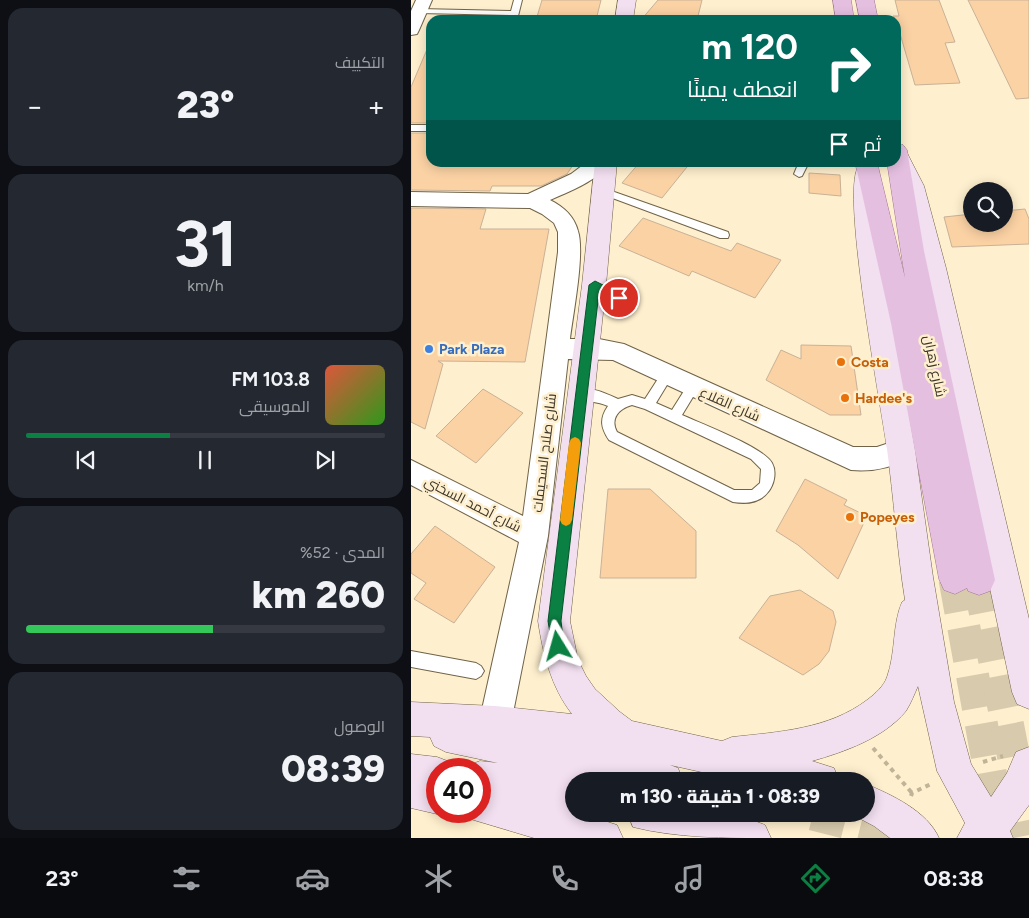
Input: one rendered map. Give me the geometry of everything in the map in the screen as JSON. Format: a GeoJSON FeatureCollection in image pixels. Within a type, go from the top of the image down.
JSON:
{"type":"FeatureCollection","features":[{"type":"Feature","properties":{"kind":"main road"},"geometry":{"type":"LineString","coordinates":[[842,0],[844,15]]}},
{"type":"Feature","properties":{"kind":"main road"},"geometry":{"type":"LineString","coordinates":[[865,0],[868,15]]}},
{"type":"Feature","properties":{"kind":"main road","name":"شارع زهران"},"geometry":{"type":"LineString","coordinates":[[867,167],[967,580],[899,167]]}},
{"type":"Feature","properties":{"kind":"street"},"geometry":{"type":"LineString","coordinates":[[625,15],[627,0]]}},
{"type":"Feature","properties":{"kind":"street"},"geometry":{"type":"LineString","coordinates":[[411,30],[421,6]]}},
{"type":"Feature","properties":{"kind":"street"},"geometry":{"type":"LineString","coordinates":[[901,161],[913,186],[932,260],[1029,692]]}},
{"type":"Feature","properties":{"kind":"street","name":"شارع صلاح السحيمات"},"geometry":{"type":"LineString","coordinates":[[531,201],[578,179],[594,167]]}},
{"type":"Feature","properties":{"kind":"street"},"geometry":{"type":"LineString","coordinates":[[606,167],[595,285],[571,349],[581,395],[554,621],[565,671],[577,694],[596,716],[624,737]]}},
{"type":"Feature","properties":{"kind":"street"},"geometry":{"type":"LineString","coordinates":[[866,167],[868,247],[901,450],[917,577],[937,702],[955,771],[986,835],[1013,798],[1029,765]]}},
{"type":"Feature","properties":{"kind":"street","name":"شارع صلاح السحيمات"},"geometry":{"type":"LineString","coordinates":[[411,199],[531,201],[544,205],[562,218],[569,232],[571,349],[495,723]]}},
{"type":"Feature","properties":{"kind":"street","name":"شارع القلاع"},"geometry":{"type":"LineString","coordinates":[[571,349],[617,352],[851,458],[878,459],[901,450]]}},
{"type":"Feature","properties":{"kind":"street","name":"شارع أحمد السخني"},"geometry":{"type":"LineString","coordinates":[[411,472],[534,536]]}},
{"type":"Feature","properties":{"kind":"street"},"geometry":{"type":"LineString","coordinates":[[715,758],[796,747],[821,741],[851,731],[888,706],[898,692],[907,662],[917,577]]}},
{"type":"Feature","properties":{"kind":"street"},"geometry":{"type":"LineString","coordinates":[[411,719],[495,723],[624,737],[780,772]]}},
{"type":"Feature","properties":{"kind":"street"},"geometry":{"type":"LineString","coordinates":[[411,729],[437,732],[623,772]]}},
{"type":"Feature","properties":{"kind":"street"},"geometry":{"type":"LineString","coordinates":[[411,772],[426,774]]}},
{"type":"Feature","properties":{"kind":"street"},"geometry":{"type":"LineString","coordinates":[[491,780],[510,782],[565,795]]}},
{"type":"Feature","properties":{"kind":"street"},"geometry":{"type":"LineString","coordinates":[[411,790],[426,793]]}},
{"type":"Feature","properties":{"kind":"street"},"geometry":{"type":"LineString","coordinates":[[875,807],[887,813],[920,838]]}},
{"type":"Feature","properties":{"kind":"street"},"geometry":{"type":"LineString","coordinates":[[491,808],[604,838]]}},
{"type":"Feature","properties":{"kind":"street"},"geometry":{"type":"LineString","coordinates":[[681,822],[752,838]]}},
{"type":"Feature","properties":{"kind":"lane"},"geometry":{"type":"LineString","coordinates":[[514,15],[518,0]]}},
{"type":"Feature","properties":{"kind":"lane"},"geometry":{"type":"LineString","coordinates":[[421,6],[497,15]]}},
{"type":"Feature","properties":{"kind":"lane"},"geometry":{"type":"LineString","coordinates":[[411,128],[426,128]]}},
{"type":"Feature","properties":{"kind":"lane"},"geometry":{"type":"LineString","coordinates":[[799,174],[802,167]]}},
{"type":"Feature","properties":{"kind":"lane"},"geometry":{"type":"LineString","coordinates":[[603,192],[725,235]]}},
{"type":"Feature","properties":{"kind":"lane"},"geometry":{"type":"LineString","coordinates":[[595,285],[619,298]]}},
{"type":"Feature","properties":{"kind":"lane"},"geometry":{"type":"LineString","coordinates":[[648,405],[667,375]]}},
{"type":"Feature","properties":{"kind":"lane"},"geometry":{"type":"LineString","coordinates":[[674,417],[693,387]]}},
{"type":"Feature","properties":{"kind":"lane"},"geometry":{"type":"LineString","coordinates":[[581,395],[600,396],[617,405]]}},
{"type":"Feature","properties":{"kind":"lane"},"geometry":{"type":"LineString","coordinates":[[632,400],[648,405],[762,459],[767,466],[769,474],[765,488],[750,498],[733,496],[613,436],[607,424],[611,410],[617,405],[632,400]]}},
{"type":"Feature","properties":{"kind":"lane"},"geometry":{"type":"LineString","coordinates":[[411,659],[476,671]]}},
{"type":"Feature","properties":{"kind":"path"},"geometry":{"type":"LineString","coordinates":[[858,727],[869,743],[912,793]]}},
{"type":"Feature","properties":{"kind":"building"},"geometry":{"type":"Polygon","coordinates":[[[542,0],[601,0],[597,15],[538,15],[542,0]]]}},
{"type":"Feature","properties":{"kind":"building"},"geometry":{"type":"Polygon","coordinates":[[[658,0],[702,0],[698,15],[645,15],[658,0]]]}},
{"type":"Feature","properties":{"kind":"building"},"geometry":{"type":"Polygon","coordinates":[[[895,0],[939,0],[955,42],[945,43],[960,83],[915,85],[901,37],[901,15],[899,15],[895,0]]]}},
{"type":"Feature","properties":{"kind":"building"},"geometry":{"type":"Polygon","coordinates":[[[968,0],[1029,0],[1029,98],[1016,99],[968,0]]]}},
{"type":"Feature","properties":{"kind":"building"},"geometry":{"type":"Polygon","coordinates":[[[426,52],[426,123],[411,123],[411,87],[426,52]]]}},
{"type":"Feature","properties":{"kind":"building"},"geometry":{"type":"Polygon","coordinates":[[[411,133],[426,133],[426,167],[572,167],[567,174],[541,186],[492,186],[490,191],[411,190],[411,133]]]}},
{"type":"Feature","properties":{"kind":"building"},"geometry":{"type":"Polygon","coordinates":[[[636,167],[687,167],[662,198],[622,183],[636,167]]]}},
{"type":"Feature","properties":{"kind":"building"},"geometry":{"type":"Polygon","coordinates":[[[809,173],[840,175],[841,196],[809,193],[809,173]]]}},
{"type":"Feature","properties":{"kind":"building"},"geometry":{"type":"Polygon","coordinates":[[[411,208],[486,209],[480,229],[549,229],[525,362],[438,361],[443,364],[425,429],[411,422],[411,208]]]}},
{"type":"Feature","properties":{"kind":"building"},"geometry":{"type":"Polygon","coordinates":[[[1025,209],[1029,219],[1029,244],[952,247],[944,217],[963,215],[963,232],[1013,232],[1013,210],[1025,209]]]}},
{"type":"Feature","properties":{"kind":"building"},"geometry":{"type":"Polygon","coordinates":[[[643,218],[731,251],[737,243],[781,260],[755,298],[692,271],[689,276],[619,246],[643,218]]]}},
{"type":"Feature","properties":{"kind":"building"},"geometry":{"type":"Polygon","coordinates":[[[801,345],[851,346],[861,415],[830,415],[766,380],[781,350],[801,359],[801,345]]]}},
{"type":"Feature","properties":{"kind":"building"},"geometry":{"type":"Polygon","coordinates":[[[483,389],[523,413],[476,463],[436,436],[483,389]]]}},
{"type":"Feature","properties":{"kind":"building"},"geometry":{"type":"Polygon","coordinates":[[[805,479],[847,500],[844,505],[867,516],[838,579],[798,545],[776,531],[805,479]]]}},
{"type":"Feature","properties":{"kind":"building"},"geometry":{"type":"Polygon","coordinates":[[[608,489],[650,489],[696,531],[696,578],[600,578],[608,489]]]}},
{"type":"Feature","properties":{"kind":"building"},"geometry":{"type":"Polygon","coordinates":[[[435,526],[495,567],[454,623],[414,599],[426,583],[411,573],[411,554],[435,526]]]}},
{"type":"Feature","properties":{"kind":"building"},"geometry":{"type":"Polygon","coordinates":[[[800,590],[833,611],[836,622],[829,651],[819,664],[803,675],[739,638],[770,596],[800,590]]]}},
{"type":"Feature","properties":{"kind":"tunnel"},"geometry":{"type":"LineString","coordinates":[[955,579],[1002,838]]}},
{"type":"Feature","properties":{"kind":"tunnel"},"geometry":{"type":"LineString","coordinates":[[979,580],[1029,835]]}},
{"type":"Feature","properties":{"kind":"tunnel"},"geometry":{"type":"LineString","coordinates":[[845,822],[908,838]]}},
{"type":"Feature","properties":{"kind":"slow traffic"},"geometry":{"type":"LineString","coordinates":[[566,520],[575,443]]}},
{"type":"Feature","properties":{"kind":"place","name":"Park Plaza"},"geometry":{"type":"Point","coordinates":[429,349]}},
{"type":"Feature","properties":{"kind":"place","name":"Costa"},"geometry":{"type":"Point","coordinates":[841,362]}},
{"type":"Feature","properties":{"kind":"place","name":"Hardee's"},"geometry":{"type":"Point","coordinates":[845,398]}},
{"type":"Feature","properties":{"kind":"place","name":"Popeyes"},"geometry":{"type":"Point","coordinates":[850,517]}},
{"type":"Feature","properties":{"kind":"route"},"geometry":{"type":"LineString","coordinates":[[558,646],[554,621],[595,285],[619,298]]}}]}
